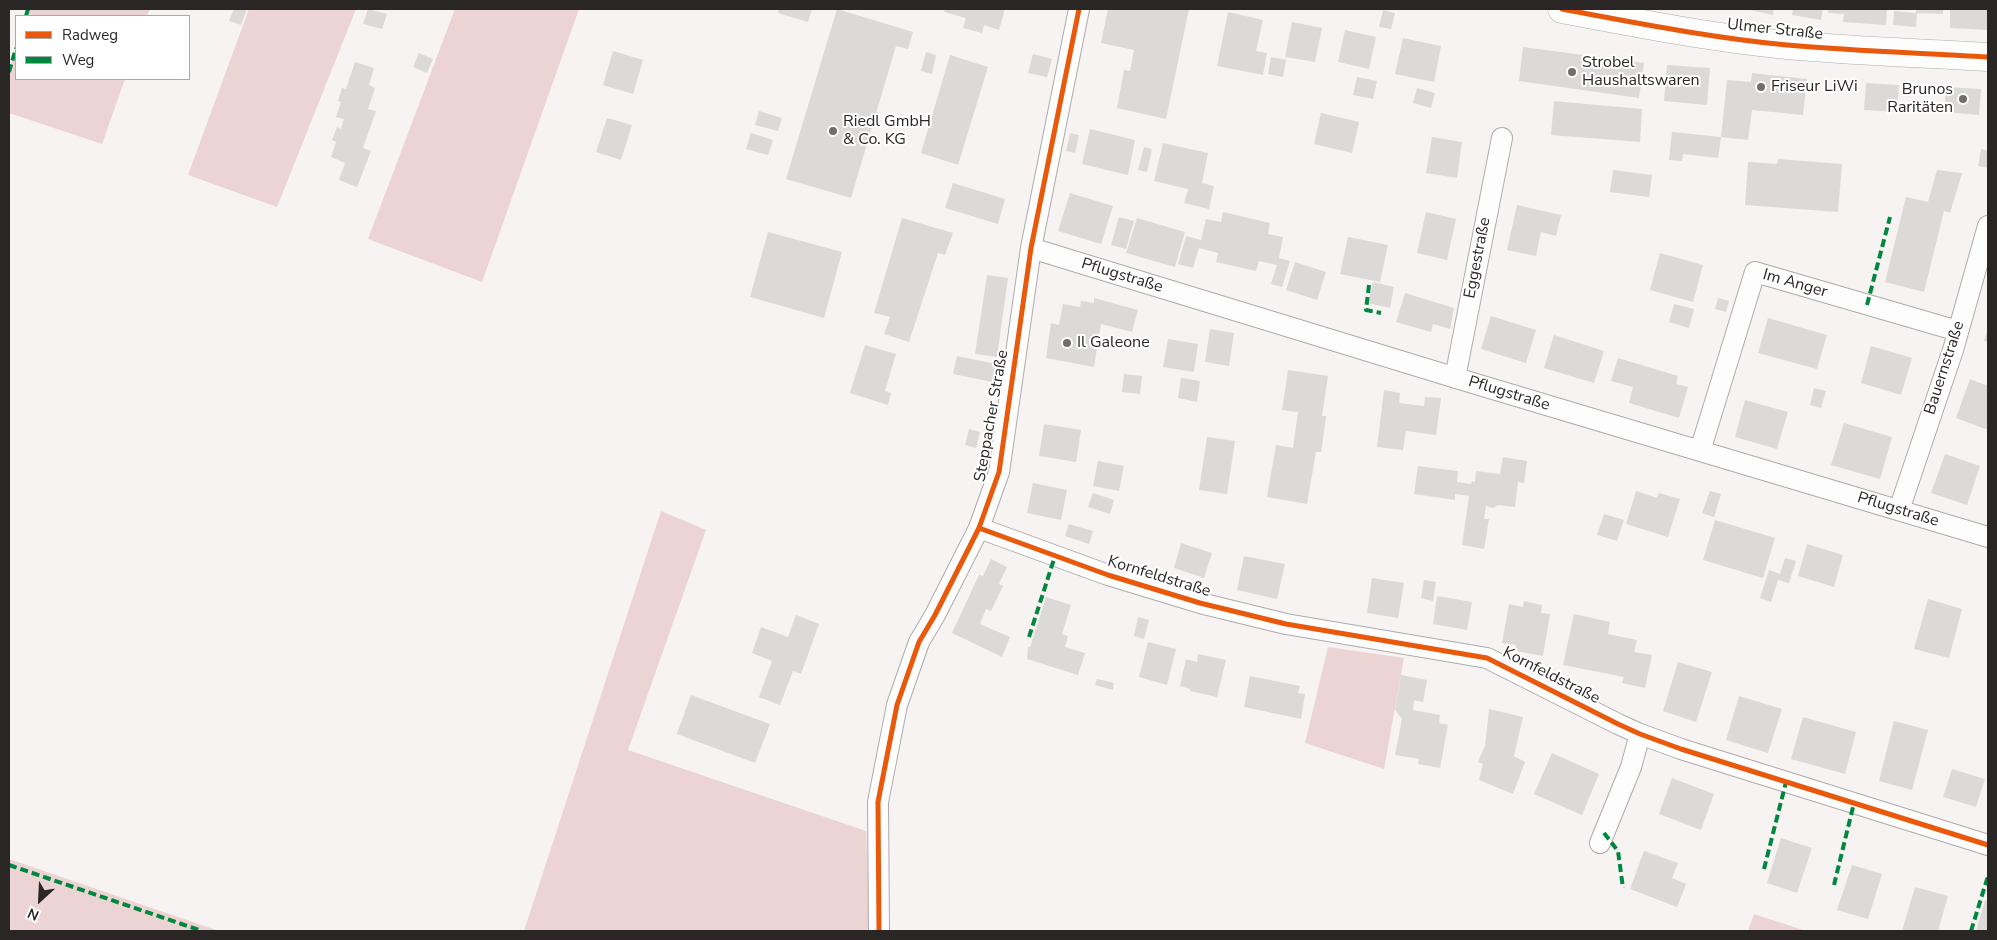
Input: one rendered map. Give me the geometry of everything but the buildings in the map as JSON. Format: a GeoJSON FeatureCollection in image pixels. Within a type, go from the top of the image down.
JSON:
{"type":"FeatureCollection","features":[{"type":"Feature","properties":{"kind":"street","name":"Steppacher Straße"},"geometry":{"type":"LineString","coordinates":[[878,931],[878,802],[897,706],[920,642],[979,528],[999,472],[1031,248],[1079,9]]}},
{"type":"Feature","properties":{"kind":"street","name":"Ulmer Straße"},"geometry":{"type":"LineString","coordinates":[[1562,9],[1659,28],[1764,42],[1820,48],[1988,56]]}},
{"type":"Feature","properties":{"kind":"street","name":"Eggestraße"},"geometry":{"type":"LineString","coordinates":[[1454,378],[1502,138]]}},
{"type":"Feature","properties":{"kind":"street","name":"Bauernstraße"},"geometry":{"type":"LineString","coordinates":[[1899,510],[1958,331],[1988,226]]}},
{"type":"Feature","properties":{"kind":"street","name":"Pflugstraße"},"geometry":{"type":"LineString","coordinates":[[1031,248],[1454,378],[1988,537]]}},
{"type":"Feature","properties":{"kind":"street","name":"Im Anger"},"geometry":{"type":"LineString","coordinates":[[1700,451],[1755,272],[1958,331]]}},
{"type":"Feature","properties":{"kind":"street","name":"Kornfeldstraße"},"geometry":{"type":"LineString","coordinates":[[979,528],[1108,575],[1200,604],[1286,624],[1487,658],[1640,734],[1988,845]]}},
{"type":"Feature","properties":{"kind":"street"},"geometry":{"type":"LineString","coordinates":[[1600,842],[1630,767],[1640,734]]}},
{"type":"Feature","properties":{"kind":"shaded area"},"geometry":{"type":"Polygon","coordinates":[[[28,9],[150,9],[147,15],[26,15],[28,9]]]}},
{"type":"Feature","properties":{"kind":"shaded area"},"geometry":{"type":"Polygon","coordinates":[[[249,9],[356,9],[277,207],[188,175],[249,9]]]}},
{"type":"Feature","properties":{"kind":"shaded area"},"geometry":{"type":"Polygon","coordinates":[[[455,9],[579,9],[482,282],[368,239],[455,9]]]}},
{"type":"Feature","properties":{"kind":"shaded area"},"geometry":{"type":"Polygon","coordinates":[[[15,51],[15,80],[125,80],[102,144],[9,113],[9,72],[15,51]]]}},
{"type":"Feature","properties":{"kind":"shaded area"},"geometry":{"type":"Polygon","coordinates":[[[661,511],[706,530],[628,750],[866,831],[870,931],[524,931],[661,511]]]}},
{"type":"Feature","properties":{"kind":"shaded area"},"geometry":{"type":"Polygon","coordinates":[[[1328,647],[1404,658],[1384,769],[1305,743],[1328,647]]]}},
{"type":"Feature","properties":{"kind":"shaded area"},"geometry":{"type":"Polygon","coordinates":[[[9,859],[219,931],[9,931],[9,859]]]}},
{"type":"Feature","properties":{"kind":"shaded area"},"geometry":{"type":"Polygon","coordinates":[[[1754,914],[1806,931],[1748,931],[1754,914]]]}},
{"type":"Feature","properties":{"kind":"marked path"},"geometry":{"type":"LineString","coordinates":[[26,15],[28,9]]}},
{"type":"Feature","properties":{"kind":"marked path"},"geometry":{"type":"LineString","coordinates":[[9,72],[15,51]]}},
{"type":"Feature","properties":{"kind":"marked path"},"geometry":{"type":"LineString","coordinates":[[1867,305],[1890,217]]}},
{"type":"Feature","properties":{"kind":"marked path"},"geometry":{"type":"LineString","coordinates":[[1369,285],[1366,310],[1381,313]]}},
{"type":"Feature","properties":{"kind":"marked path"},"geometry":{"type":"LineString","coordinates":[[1029,637],[1055,556]]}},
{"type":"Feature","properties":{"kind":"marked path"},"geometry":{"type":"LineString","coordinates":[[1764,869],[1786,782]]}},
{"type":"Feature","properties":{"kind":"marked path"},"geometry":{"type":"LineString","coordinates":[[1834,885],[1854,803]]}},
{"type":"Feature","properties":{"kind":"marked path"},"geometry":{"type":"LineString","coordinates":[[1604,833],[1618,851],[1623,888]]}},
{"type":"Feature","properties":{"kind":"marked path"},"geometry":{"type":"LineString","coordinates":[[9,865],[202,931]]}},
{"type":"Feature","properties":{"kind":"marked path"},"geometry":{"type":"LineString","coordinates":[[1971,931],[1988,876]]}},
{"type":"Feature","properties":{"kind":"cycle path"},"geometry":{"type":"LineString","coordinates":[[879,931],[878,802],[897,705],[919,642],[935,615],[979,528],[999,472],[1031,248],[1079,9]]}},
{"type":"Feature","properties":{"kind":"cycle path"},"geometry":{"type":"LineString","coordinates":[[1562,9],[1674,30],[1759,42],[1837,49],[1988,57]]}},
{"type":"Feature","properties":{"kind":"cycle path"},"geometry":{"type":"LineString","coordinates":[[979,528],[1108,575],[1200,603],[1286,624],[1487,658],[1640,734],[1681,749],[1988,845]]}},
{"type":"Feature","properties":{"kind":"place","name":"Strobel Haushaltswaren"},"geometry":{"type":"Point","coordinates":[1572,72]}},
{"type":"Feature","properties":{"kind":"place","name":"Friseur LiWi"},"geometry":{"type":"Point","coordinates":[1761,87]}},
{"type":"Feature","properties":{"kind":"place","name":"Brunos Raritäten"},"geometry":{"type":"Point","coordinates":[1963,99]}},
{"type":"Feature","properties":{"kind":"place","name":"Riedl GmbH & Co. KG"},"geometry":{"type":"Point","coordinates":[833,131]}},
{"type":"Feature","properties":{"kind":"place","name":"Il Galeone"},"geometry":{"type":"Point","coordinates":[1067,343]}}]}
